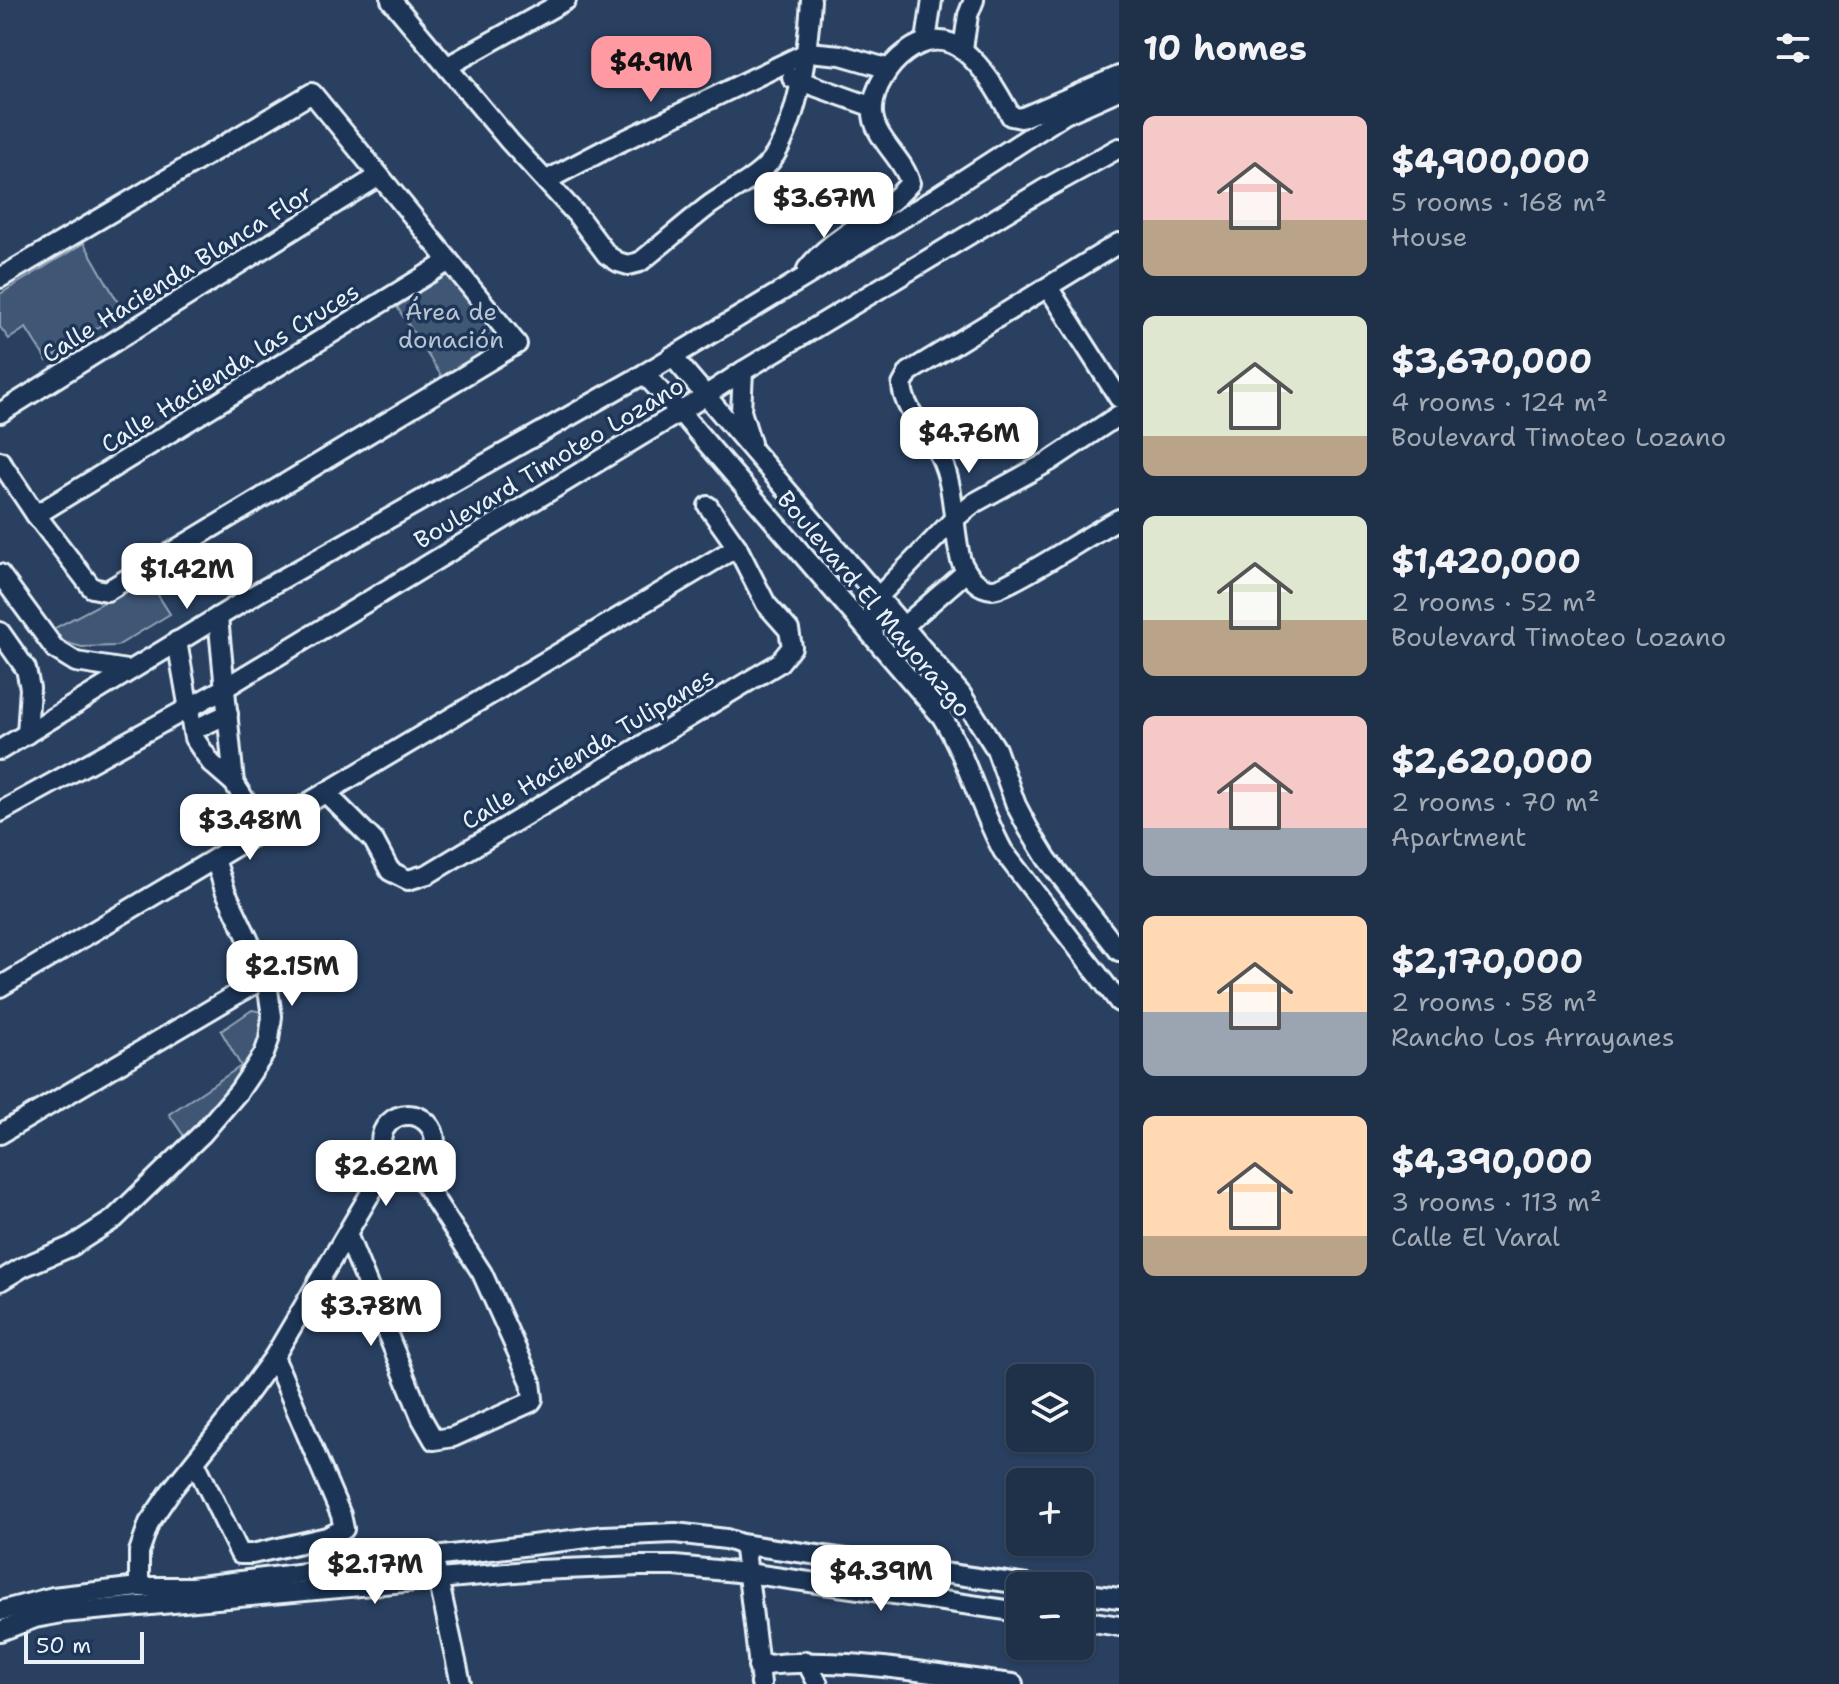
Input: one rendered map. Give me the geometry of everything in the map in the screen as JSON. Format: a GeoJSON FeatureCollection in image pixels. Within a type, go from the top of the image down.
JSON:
{"type":"FeatureCollection","features":[{"type":"Feature","properties":{"kind":"street"},"geometry":{"type":"LineString","coordinates":[[391,0],[510,142],[547,180],[607,255],[628,265],[640,262],[708,206],[753,178],[774,157],[787,128],[808,52],[811,0]]}},
{"type":"Feature","properties":{"kind":"street"},"geometry":{"type":"LineString","coordinates":[[448,66],[566,0]]}},
{"type":"Feature","properties":{"kind":"street"},"geometry":{"type":"LineString","coordinates":[[926,41],[932,0]]}},
{"type":"Feature","properties":{"kind":"street"},"geometry":{"type":"LineString","coordinates":[[963,49],[968,15],[974,0]]}},
{"type":"Feature","properties":{"kind":"street"},"geometry":{"type":"LineString","coordinates":[[799,280],[821,251],[897,198],[910,183],[882,137],[873,107],[886,68],[906,51],[926,41],[945,42],[963,49],[992,82],[1011,116],[1021,118],[1119,76]]}},
{"type":"Feature","properties":{"kind":"street"},"geometry":{"type":"LineString","coordinates":[[547,180],[808,52],[841,55],[886,68]]}},
{"type":"Feature","properties":{"kind":"street"},"geometry":{"type":"LineString","coordinates":[[776,68],[800,82],[873,107]]}},
{"type":"Feature","properties":{"kind":"street","name":"Boulevard Timoteo Lozano"},"geometry":{"type":"LineString","coordinates":[[0,750],[127,670],[644,374],[924,205],[1065,114],[1119,90]]}},
{"type":"Feature","properties":{"kind":"street"},"geometry":{"type":"LineString","coordinates":[[0,278],[312,93],[517,344],[107,591],[92,588],[36,515],[0,461]]}},
{"type":"Feature","properties":{"kind":"street","name":"Boulevard Timoteo Lozano"},"geometry":{"type":"LineString","coordinates":[[0,812],[223,689],[743,371],[1043,190],[1119,148]]}},
{"type":"Feature","properties":{"kind":"street","name":"Calle Hacienda Blanca Flor"},"geometry":{"type":"LineString","coordinates":[[0,413],[379,176]]}},
{"type":"Feature","properties":{"kind":"street"},"geometry":{"type":"LineString","coordinates":[[1119,243],[909,372],[902,385],[907,406],[940,455],[948,477],[957,545],[966,572],[979,585],[988,589],[1006,586],[1119,519]]}},
{"type":"Feature","properties":{"kind":"street","name":"Calle Hacienda las Cruces"},"geometry":{"type":"LineString","coordinates":[[36,515],[449,261]]}},
{"type":"Feature","properties":{"kind":"street"},"geometry":{"type":"LineString","coordinates":[[1048,287],[1119,398]]}},
{"type":"Feature","properties":{"kind":"street","name":"Boulevard El Mayorazgo"},"geometry":{"type":"LineString","coordinates":[[672,356],[879,596],[978,717],[996,749],[1016,805],[1028,828],[1055,870],[1119,951]]}},
{"type":"Feature","properties":{"kind":"street"},"geometry":{"type":"LineString","coordinates":[[743,371],[741,411],[753,449]]}},
{"type":"Feature","properties":{"kind":"street","name":"Boulevard El Mayorazgo"},"geometry":{"type":"LineString","coordinates":[[644,374],[928,698],[956,738],[989,825],[1003,851],[1119,1002]]}},
{"type":"Feature","properties":{"kind":"street"},"geometry":{"type":"LineString","coordinates":[[875,637],[871,616],[879,596],[953,520],[974,503],[1050,461],[1119,415]]}},
{"type":"Feature","properties":{"kind":"street","name":"Calle Hacienda Tulipanes"},"geometry":{"type":"LineString","coordinates":[[326,793],[374,841],[390,871],[408,880],[428,874],[779,663],[792,647],[789,630],[766,604],[737,547],[708,506]]}},
{"type":"Feature","properties":{"kind":"street"},"geometry":{"type":"LineString","coordinates":[[0,987],[737,547]]}},
{"type":"Feature","properties":{"kind":"street"},"geometry":{"type":"LineString","coordinates":[[904,626],[966,572]]}},
{"type":"Feature","properties":{"kind":"street"},"geometry":{"type":"LineString","coordinates":[[0,574],[55,649],[76,662],[127,670]]}},
{"type":"Feature","properties":{"kind":"street"},"geometry":{"type":"LineString","coordinates":[[218,617],[234,783]]}},
{"type":"Feature","properties":{"kind":"street"},"geometry":{"type":"LineString","coordinates":[[0,632],[26,669],[30,688],[27,734]]}},
{"type":"Feature","properties":{"kind":"street"},"geometry":{"type":"LineString","coordinates":[[177,641],[193,730],[202,751],[234,783],[264,830]]}},
{"type":"Feature","properties":{"kind":"street"},"geometry":{"type":"LineString","coordinates":[[193,730],[228,714]]}},
{"type":"Feature","properties":{"kind":"street"},"geometry":{"type":"LineString","coordinates":[[0,1281],[23,1267],[72,1246],[114,1219],[203,1133],[239,1091],[264,1054],[272,1016],[266,977],[225,890],[215,859]]}},
{"type":"Feature","properties":{"kind":"street"},"geometry":{"type":"LineString","coordinates":[[0,1134],[266,977]]}},
{"type":"Feature","properties":{"kind":"street"},"geometry":{"type":"LineString","coordinates":[[403,1115],[420,1117],[432,1128],[436,1145],[429,1160],[415,1169],[401,1169],[389,1162],[381,1147],[383,1130],[395,1118],[403,1115]]}},
{"type":"Feature","properties":{"kind":"street"},"geometry":{"type":"LineString","coordinates":[[139,1587],[137,1568],[142,1538],[158,1509],[274,1357],[389,1162]]}},
{"type":"Feature","properties":{"kind":"street"},"geometry":{"type":"LineString","coordinates":[[347,1234],[422,1419],[434,1440],[453,1437],[531,1402],[531,1382],[482,1273],[415,1169]]}},
{"type":"Feature","properties":{"kind":"street"},"geometry":{"type":"LineString","coordinates":[[195,1462],[240,1554],[327,1537],[344,1529],[341,1515],[274,1357]]}},
{"type":"Feature","properties":{"kind":"street"},"geometry":{"type":"LineString","coordinates":[[0,1611],[53,1597],[139,1587],[192,1587],[649,1533],[694,1534],[741,1544],[1006,1582]]}},
{"type":"Feature","properties":{"kind":"street"},"geometry":{"type":"LineString","coordinates":[[741,1544],[745,1550],[760,1675],[806,1661],[1013,1684]]}},
{"type":"Feature","properties":{"kind":"street"},"geometry":{"type":"LineString","coordinates":[[434,1556],[461,1684]]}},
{"type":"Feature","properties":{"kind":"street"},"geometry":{"type":"LineString","coordinates":[[0,1631],[35,1618],[62,1613],[598,1567],[675,1566],[747,1573],[1006,1610]]}},
{"type":"Feature","properties":{"kind":"street"},"geometry":{"type":"LineString","coordinates":[[1094,1595],[1119,1598]]}},
{"type":"Feature","properties":{"kind":"street"},"geometry":{"type":"LineString","coordinates":[[1094,1622],[1119,1626]]}},
{"type":"Feature","properties":{"kind":"street"},"geometry":{"type":"LineString","coordinates":[[806,1661],[818,1684]]}},
{"type":"Feature","properties":{"kind":"green space"},"geometry":{"type":"Polygon","coordinates":[[[84,243],[123,311],[47,361],[26,328],[9,339],[0,327],[0,294],[84,243]]]}},
{"type":"Feature","properties":{"kind":"green space","name":"Área de donación"},"geometry":{"type":"Polygon","coordinates":[[[445,275],[462,282],[500,336],[496,347],[442,377],[397,307],[445,275]]]}},
{"type":"Feature","properties":{"kind":"green space"},"geometry":{"type":"Polygon","coordinates":[[[148,579],[170,614],[117,646],[82,647],[64,642],[53,629],[148,579]]]}},
{"type":"Feature","properties":{"kind":"green space"},"geometry":{"type":"Polygon","coordinates":[[[252,1010],[263,1012],[266,1041],[190,1145],[169,1114],[241,1066],[221,1031],[252,1010]]]}}]}
